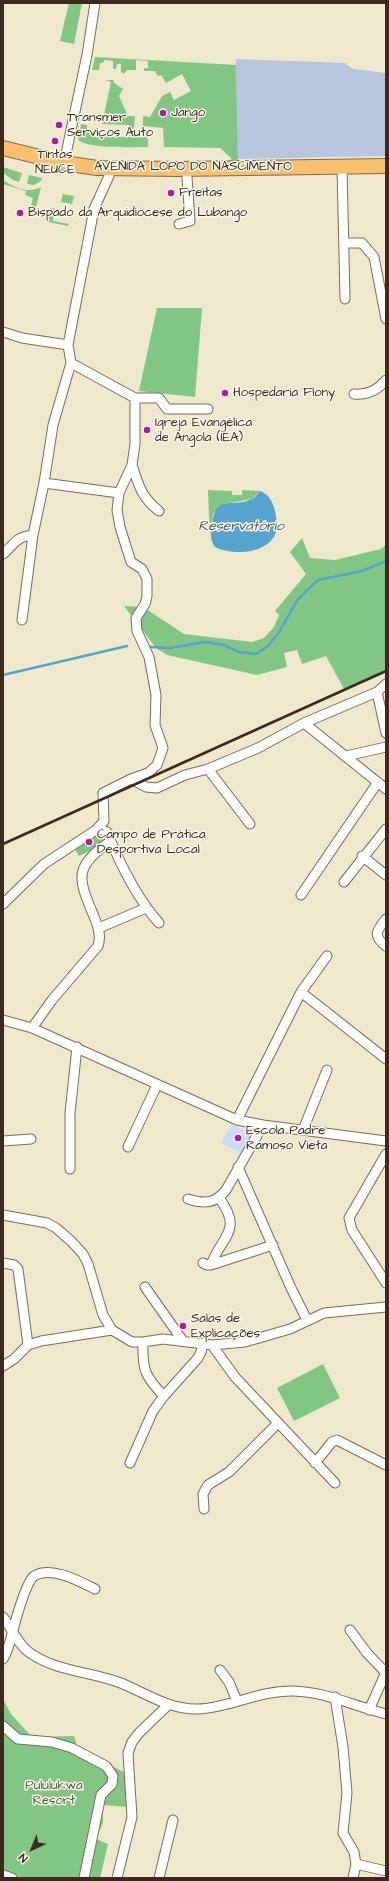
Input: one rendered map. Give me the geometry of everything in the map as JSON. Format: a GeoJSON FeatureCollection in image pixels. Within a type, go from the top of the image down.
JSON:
{"type":"FeatureCollection","features":[{"type":"Feature","properties":{"kind":"main road","name":"AVENIDA LOPO DO NASCIMENTO"},"geometry":{"type":"LineString","coordinates":[[3,148],[64,163],[113,168],[386,173]]}},
{"type":"Feature","properties":{"kind":"main road","name":"AVENIDA LOPO DO NASCIMENTO"},"geometry":{"type":"LineString","coordinates":[[3,157],[63,171],[109,176],[187,178],[342,171],[386,166]]}},
{"type":"Feature","properties":{"kind":"street"},"geometry":{"type":"LineString","coordinates":[[64,163],[87,55],[95,3]]}},
{"type":"Feature","properties":{"kind":"street"},"geometry":{"type":"LineString","coordinates":[[342,171],[345,243],[345,299]]}},
{"type":"Feature","properties":{"kind":"street"},"geometry":{"type":"LineString","coordinates":[[22,620],[33,535],[44,483],[53,425],[71,363],[68,344],[94,209],[109,176]]}},
{"type":"Feature","properties":{"kind":"street"},"geometry":{"type":"LineString","coordinates":[[179,224],[190,221],[187,178]]}},
{"type":"Feature","properties":{"kind":"street"},"geometry":{"type":"LineString","coordinates":[[345,243],[362,243],[372,253],[386,319]]}},
{"type":"Feature","properties":{"kind":"street"},"geometry":{"type":"LineString","coordinates":[[3,332],[22,338],[68,344]]}},
{"type":"Feature","properties":{"kind":"street"},"geometry":{"type":"LineString","coordinates":[[71,363],[134,398],[159,398],[167,408],[208,408]]}},
{"type":"Feature","properties":{"kind":"street"},"geometry":{"type":"LineString","coordinates":[[354,394],[371,392],[382,386],[386,380]]}},
{"type":"Feature","properties":{"kind":"street"},"geometry":{"type":"LineString","coordinates":[[3,904],[44,864],[96,830],[104,821],[103,793],[131,779],[148,773],[157,765],[163,748],[155,725],[156,695],[149,657],[137,631],[136,618],[145,604],[147,596],[147,579],[142,569],[131,562],[118,518],[119,493],[132,465],[134,444],[134,398]]}},
{"type":"Feature","properties":{"kind":"street"},"geometry":{"type":"LineString","coordinates":[[132,465],[139,486],[147,502],[159,511]]}},
{"type":"Feature","properties":{"kind":"street"},"geometry":{"type":"LineString","coordinates":[[44,483],[119,493]]}},
{"type":"Feature","properties":{"kind":"street"},"geometry":{"type":"LineString","coordinates":[[3,554],[16,539],[22,536],[33,535]]}},
{"type":"Feature","properties":{"kind":"street"},"geometry":{"type":"LineString","coordinates":[[131,779],[146,786],[157,788],[185,775],[208,769],[258,748],[304,723],[377,692],[386,684]]}},
{"type":"Feature","properties":{"kind":"street"},"geometry":{"type":"LineString","coordinates":[[377,692],[386,733]]}},
{"type":"Feature","properties":{"kind":"street"},"geometry":{"type":"LineString","coordinates":[[304,723],[386,789]]}},
{"type":"Feature","properties":{"kind":"street"},"geometry":{"type":"LineString","coordinates":[[346,756],[386,747]]}},
{"type":"Feature","properties":{"kind":"street"},"geometry":{"type":"LineString","coordinates":[[208,769],[250,824]]}},
{"type":"Feature","properties":{"kind":"street"},"geometry":{"type":"LineString","coordinates":[[302,895],[378,782]]}},
{"type":"Feature","properties":{"kind":"street"},"geometry":{"type":"LineString","coordinates":[[96,830],[99,829],[107,832],[121,865],[146,908],[158,923]]}},
{"type":"Feature","properties":{"kind":"street"},"geometry":{"type":"LineString","coordinates":[[344,882],[362,856],[386,829]]}},
{"type":"Feature","properties":{"kind":"street"},"geometry":{"type":"LineString","coordinates":[[32,1028],[52,1000],[98,946],[100,940],[99,928],[81,881],[84,866],[93,853],[111,841]]}},
{"type":"Feature","properties":{"kind":"street"},"geometry":{"type":"LineString","coordinates":[[362,856],[386,875]]}},
{"type":"Feature","properties":{"kind":"street"},"geometry":{"type":"LineString","coordinates":[[99,928],[146,908]]}},
{"type":"Feature","properties":{"kind":"street"},"geometry":{"type":"LineString","coordinates":[[386,919],[378,928],[377,934],[379,941],[386,946]]}},
{"type":"Feature","properties":{"kind":"street"},"geometry":{"type":"LineString","coordinates":[[237,1120],[301,992],[327,956]]}},
{"type":"Feature","properties":{"kind":"street"},"geometry":{"type":"LineString","coordinates":[[301,992],[386,1059]]}},
{"type":"Feature","properties":{"kind":"street"},"geometry":{"type":"LineString","coordinates":[[3,1020],[32,1028],[77,1047],[237,1120],[263,1125],[386,1141]]}},
{"type":"Feature","properties":{"kind":"street"},"geometry":{"type":"LineString","coordinates":[[70,1169],[70,1113],[77,1047]]}},
{"type":"Feature","properties":{"kind":"street"},"geometry":{"type":"LineString","coordinates":[[303,1130],[327,1070]]}},
{"type":"Feature","properties":{"kind":"street"},"geometry":{"type":"LineString","coordinates":[[128,1147],[157,1084]]}},
{"type":"Feature","properties":{"kind":"street"},"geometry":{"type":"LineString","coordinates":[[188,1199],[197,1202],[211,1202],[219,1198],[226,1190],[263,1125]]}},
{"type":"Feature","properties":{"kind":"street"},"geometry":{"type":"LineString","coordinates":[[3,1141],[31,1140]]}},
{"type":"Feature","properties":{"kind":"street"},"geometry":{"type":"LineString","coordinates":[[386,1154],[349,1218],[352,1230],[386,1283]]}},
{"type":"Feature","properties":{"kind":"street"},"geometry":{"type":"LineString","coordinates":[[238,1167],[291,1288],[307,1320]]}},
{"type":"Feature","properties":{"kind":"street"},"geometry":{"type":"LineString","coordinates":[[219,1198],[230,1215],[231,1226],[227,1238],[207,1264],[273,1245]]}},
{"type":"Feature","properties":{"kind":"street"},"geometry":{"type":"LineString","coordinates":[[3,1215],[47,1223],[56,1228],[84,1254],[104,1315],[112,1330],[132,1342],[163,1339],[207,1344],[245,1342],[290,1329],[324,1313],[386,1307]]}},
{"type":"Feature","properties":{"kind":"street"},"geometry":{"type":"LineString","coordinates":[[3,1263],[14,1265],[18,1269],[28,1345]]}},
{"type":"Feature","properties":{"kind":"street"},"geometry":{"type":"LineString","coordinates":[[145,1287],[183,1341]]}},
{"type":"Feature","properties":{"kind":"street"},"geometry":{"type":"LineString","coordinates":[[3,1366],[14,1359],[28,1345],[41,1341],[112,1330]]}},
{"type":"Feature","properties":{"kind":"street"},"geometry":{"type":"LineString","coordinates":[[143,1342],[144,1368],[148,1378],[164,1396]]}},
{"type":"Feature","properties":{"kind":"street"},"geometry":{"type":"LineString","coordinates":[[130,1463],[153,1412],[164,1396],[198,1358],[207,1344]]}},
{"type":"Feature","properties":{"kind":"street"},"geometry":{"type":"LineString","coordinates":[[207,1344],[235,1377],[315,1463],[336,1483]]}},
{"type":"Feature","properties":{"kind":"street"},"geometry":{"type":"LineString","coordinates":[[204,1508],[203,1494],[208,1484],[229,1472],[278,1423]]}},
{"type":"Feature","properties":{"kind":"street"},"geometry":{"type":"LineString","coordinates":[[315,1463],[332,1442],[337,1440],[386,1465]]}},
{"type":"Feature","properties":{"kind":"street"},"geometry":{"type":"LineString","coordinates":[[3,1659],[10,1645],[13,1630],[29,1583],[34,1576],[41,1574],[58,1574],[75,1579],[95,1590]]}},
{"type":"Feature","properties":{"kind":"street"},"geometry":{"type":"LineString","coordinates":[[3,1617],[13,1630],[19,1643],[43,1661],[70,1671],[117,1681],[168,1705],[190,1709],[200,1709],[291,1691],[335,1697],[369,1710],[386,1714]]}},
{"type":"Feature","properties":{"kind":"street"},"geometry":{"type":"LineString","coordinates":[[350,1630],[367,1653],[386,1672],[369,1710]]}},
{"type":"Feature","properties":{"kind":"street"},"geometry":{"type":"LineString","coordinates":[[220,1670],[229,1682],[237,1701]]}},
{"type":"Feature","properties":{"kind":"street"},"geometry":{"type":"LineString","coordinates":[[335,1697],[343,1747],[347,1793],[343,1833],[354,1852],[356,1864],[353,1878]]}},
{"type":"Feature","properties":{"kind":"street"},"geometry":{"type":"LineString","coordinates":[[117,1878],[132,1817],[128,1753],[132,1742],[139,1733],[168,1705]]}},
{"type":"Feature","properties":{"kind":"street"},"geometry":{"type":"LineString","coordinates":[[3,1726],[18,1739]]}},
{"type":"Feature","properties":{"kind":"street"},"geometry":{"type":"LineString","coordinates":[[3,1740],[18,1739],[52,1742],[72,1748],[106,1766],[113,1776],[112,1784],[101,1795],[84,1878]]}},
{"type":"Feature","properties":{"kind":"street"},"geometry":{"type":"LineString","coordinates":[[159,1878],[173,1820]]}},
{"type":"Feature","properties":{"kind":"street"},"geometry":{"type":"LineString","coordinates":[[356,1864],[386,1871]]}},
{"type":"Feature","properties":{"kind":"street"},"geometry":{"type":"LineString","coordinates":[[3,1875],[12,1878]]}},
{"type":"Feature","properties":{"kind":"shaded area"},"geometry":{"type":"Polygon","coordinates":[[[236,59],[345,63],[353,69],[386,73],[386,156],[238,159],[236,59]]]}},
{"type":"Feature","properties":{"kind":"shaded area","name":"Escola Padre Ramoso Vieta"},"geometry":{"type":"Polygon","coordinates":[[[231,1125],[255,1133],[243,1155],[221,1143],[231,1125]]]}},
{"type":"Feature","properties":{"kind":"green space"},"geometry":{"type":"Polygon","coordinates":[[[69,3],[82,3],[74,44],[60,41],[69,3]]]}},
{"type":"Feature","properties":{"kind":"green space"},"geometry":{"type":"Polygon","coordinates":[[[95,57],[236,65],[237,164],[233,164],[231,158],[220,148],[164,147],[163,128],[143,126],[143,116],[150,117],[162,96],[170,92],[174,100],[191,91],[182,74],[166,83],[161,75],[158,76],[155,71],[144,71],[144,68],[148,68],[148,61],[136,60],[136,70],[127,70],[124,74],[121,72],[121,64],[117,64],[116,69],[113,69],[113,61],[104,60],[103,63],[100,63],[99,70],[92,70],[95,57]]]}},
{"type":"Feature","properties":{"kind":"green space"},"geometry":{"type":"Polygon","coordinates":[[[105,80],[114,80],[113,82],[123,89],[119,96],[128,116],[135,116],[134,130],[130,129],[129,125],[102,124],[111,82],[105,80]]]}},
{"type":"Feature","properties":{"kind":"green space"},"geometry":{"type":"Polygon","coordinates":[[[81,124],[87,125],[87,132],[96,137],[146,137],[148,139],[148,147],[110,147],[82,142],[78,139],[81,124]]]}},
{"type":"Feature","properties":{"kind":"green space"},"geometry":{"type":"Polygon","coordinates":[[[3,167],[22,173],[19,182],[3,173],[3,167]]]}},
{"type":"Feature","properties":{"kind":"green space"},"geometry":{"type":"Polygon","coordinates":[[[29,175],[42,178],[41,181],[34,185],[27,184],[29,175]]]}},
{"type":"Feature","properties":{"kind":"green space"},"geometry":{"type":"Polygon","coordinates":[[[3,180],[26,190],[41,187],[36,207],[31,206],[33,198],[25,195],[26,191],[3,184],[3,180]]]}},
{"type":"Feature","properties":{"kind":"green space"},"geometry":{"type":"Polygon","coordinates":[[[63,194],[74,196],[72,204],[61,202],[63,194]]]}},
{"type":"Feature","properties":{"kind":"green space"},"geometry":{"type":"Polygon","coordinates":[[[51,208],[55,209],[53,221],[69,224],[68,226],[48,222],[51,208]]]}},
{"type":"Feature","properties":{"kind":"green space"},"geometry":{"type":"Polygon","coordinates":[[[157,308],[202,308],[195,397],[139,391],[157,308]]]}},
{"type":"Feature","properties":{"kind":"green space"},"geometry":{"type":"Polygon","coordinates":[[[208,490],[232,491],[232,495],[242,495],[242,490],[260,491],[252,499],[224,504],[213,514],[210,537],[208,490]]]}},
{"type":"Feature","properties":{"kind":"green space"},"geometry":{"type":"Polygon","coordinates":[[[302,538],[310,558],[335,560],[381,549],[386,545],[386,671],[344,689],[326,656],[302,664],[297,650],[284,653],[287,667],[257,675],[167,655],[156,648],[124,606],[143,607],[184,634],[252,642],[264,638],[274,627],[279,615],[275,611],[306,574],[290,552],[302,538]]]}},
{"type":"Feature","properties":{"kind":"green space","name":"Campo de Prática Desportiva Local"},"geometry":{"type":"Polygon","coordinates":[[[99,829],[106,844],[79,856],[72,840],[99,829]]]}},
{"type":"Feature","properties":{"kind":"green space"},"geometry":{"type":"Polygon","coordinates":[[[323,1364],[340,1398],[294,1421],[277,1388],[323,1364]]]}},
{"type":"Feature","properties":{"kind":"green space","name":"Pululukwa Resort"},"geometry":{"type":"Polygon","coordinates":[[[3,1699],[11,1714],[32,1737],[74,1736],[78,1749],[124,1772],[128,1807],[103,1805],[103,1823],[96,1839],[108,1844],[100,1878],[3,1878],[3,1699]]]}},
{"type":"Feature","properties":{"kind":"water","name":"Reservatório"},"geometry":{"type":"Polygon","coordinates":[[[260,491],[269,497],[274,507],[277,525],[276,532],[272,539],[266,545],[250,551],[231,552],[215,547],[212,542],[211,535],[214,516],[220,505],[244,502],[255,497],[260,491]]]}},
{"type":"Feature","properties":{"kind":"waterway"},"geometry":{"type":"LineString","coordinates":[[150,647],[170,648],[205,642],[224,645],[239,652],[256,654],[268,646],[278,634],[298,599],[318,580],[362,571],[386,561]]}},
{"type":"Feature","properties":{"kind":"waterway"},"geometry":{"type":"LineString","coordinates":[[3,675],[127,646]]}},
{"type":"Feature","properties":{"kind":"railway"},"geometry":{"type":"LineString","coordinates":[[3,844],[386,671]]}},
{"type":"Feature","properties":{"kind":"place","name":"Jango"},"geometry":{"type":"Point","coordinates":[163,113]}},
{"type":"Feature","properties":{"kind":"place","name":"Transmer Serviços Auto"},"geometry":{"type":"Point","coordinates":[59,125]}},
{"type":"Feature","properties":{"kind":"place","name":"Tintas NEUCE"},"geometry":{"type":"Point","coordinates":[55,141]}},
{"type":"Feature","properties":{"kind":"place","name":"Freitas"},"geometry":{"type":"Point","coordinates":[171,193]}},
{"type":"Feature","properties":{"kind":"place","name":"Bispado da Arquidiocese do Lubango"},"geometry":{"type":"Point","coordinates":[20,213]}},
{"type":"Feature","properties":{"kind":"place","name":"Hospedaria Flony"},"geometry":{"type":"Point","coordinates":[225,393]}},
{"type":"Feature","properties":{"kind":"place","name":"Igreja Evangélica de Angola (IEA)"},"geometry":{"type":"Point","coordinates":[147,430]}},
{"type":"Feature","properties":{"kind":"place","name":"Campo de Prática Desportiva Local"},"geometry":{"type":"Point","coordinates":[89,842]}},
{"type":"Feature","properties":{"kind":"place","name":"Escola Padre Ramoso Vieta"},"geometry":{"type":"Point","coordinates":[238,1138]}},
{"type":"Feature","properties":{"kind":"place","name":"Salas de Explicações"},"geometry":{"type":"Point","coordinates":[183,1326]}}]}
